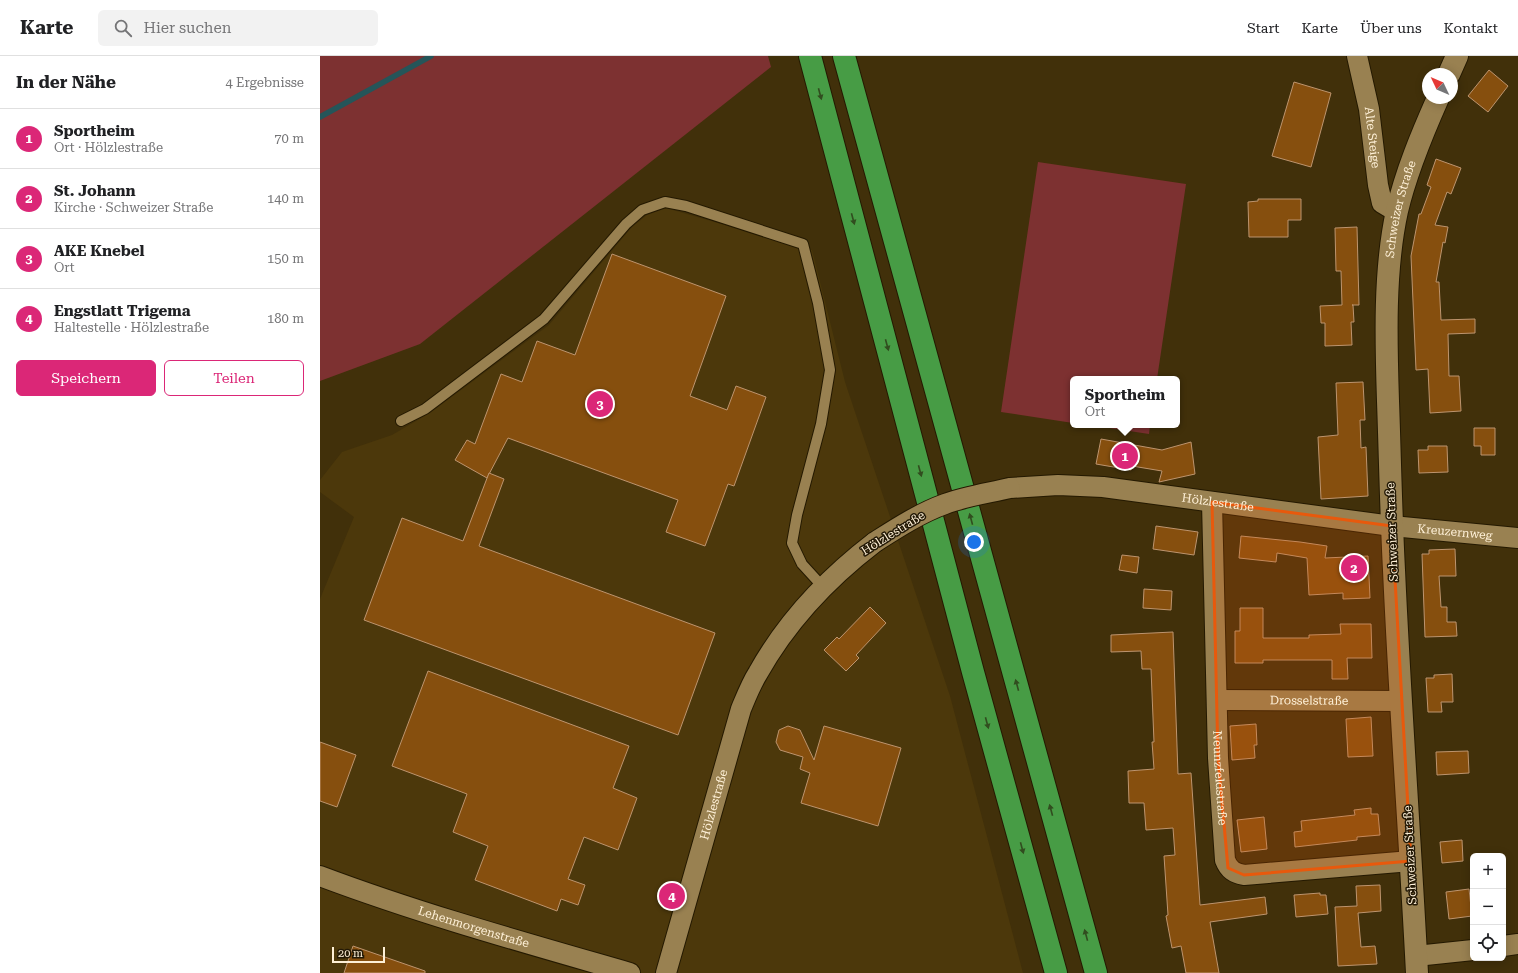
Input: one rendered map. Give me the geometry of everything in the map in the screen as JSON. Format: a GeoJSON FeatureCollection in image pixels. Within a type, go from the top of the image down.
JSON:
{"type":"FeatureCollection","features":[{"type":"Feature","properties":{"kind":"highway"},"geometry":{"type":"LineString","coordinates":[[810,56],[975,680],[1056,973]]}},
{"type":"Feature","properties":{"kind":"highway"},"geometry":{"type":"LineString","coordinates":[[844,56],[1096,973]]}},
{"type":"Feature","properties":{"kind":"street","name":"Alte Steige"},"geometry":{"type":"LineString","coordinates":[[1358,56],[1369,109],[1378,184],[1382,203],[1397,212]]}},
{"type":"Feature","properties":{"kind":"street"},"geometry":{"type":"LineString","coordinates":[[1452,68],[1458,56]]}},
{"type":"Feature","properties":{"kind":"street","name":"Schweizer Straße"},"geometry":{"type":"LineString","coordinates":[[1416,964],[1400,701],[1386,350],[1390,256],[1397,212],[1407,174],[1435,104]]}},
{"type":"Feature","properties":{"kind":"street","name":"Hölzlestraße"},"geometry":{"type":"LineString","coordinates":[[666,973],[740,709],[758,673],[799,612],[823,587],[848,563],[875,542],[907,522],[944,504],[973,496],[1010,488],[1058,485],[1103,487],[1392,526]]}},
{"type":"Feature","properties":{"kind":"street","name":"Neunzfeldstraße"},"geometry":{"type":"LineString","coordinates":[[1212,502],[1219,766],[1225,860],[1228,868],[1236,873],[1244,875],[1410,861]]}},
{"type":"Feature","properties":{"kind":"street","name":"Kreuzernweg"},"geometry":{"type":"LineString","coordinates":[[1392,526],[1518,538]]}},
{"type":"Feature","properties":{"kind":"street","name":"Drosselstraße"},"geometry":{"type":"LineString","coordinates":[[1217,700],[1400,701]]}},
{"type":"Feature","properties":{"kind":"street","name":"Lehenmorgenstraße"},"geometry":{"type":"LineString","coordinates":[[320,876],[466,925],[630,973]]}},
{"type":"Feature","properties":{"kind":"street"},"geometry":{"type":"LineString","coordinates":[[1506,946],[1518,944]]}},
{"type":"Feature","properties":{"kind":"street"},"geometry":{"type":"LineString","coordinates":[[1416,964],[1470,951]]}},
{"type":"Feature","properties":{"kind":"lane"},"geometry":{"type":"LineString","coordinates":[[401,421],[425,409],[544,319],[626,224],[642,210],[665,202],[672,203],[686,206],[803,244],[818,303],[830,370],[821,424],[797,515],[792,543],[802,564],[823,587]]}},
{"type":"Feature","properties":{"kind":"highlighted area"},"geometry":{"type":"Polygon","coordinates":[[[1212,502],[1392,526],[1411,861],[1244,875],[1228,868],[1218,758],[1212,502]]]}},
{"type":"Feature","properties":{"kind":"shaded area"},"geometry":{"type":"Polygon","coordinates":[[[320,56],[768,56],[771,67],[420,344],[320,381],[320,56]]]}},
{"type":"Feature","properties":{"kind":"shaded area"},"geometry":{"type":"Polygon","coordinates":[[[1038,162],[1186,184],[1157,376],[1070,376],[1070,423],[1001,412],[1038,162]]]}},
{"type":"Feature","properties":{"kind":"shaded area"},"geometry":{"type":"Polygon","coordinates":[[[666,208],[812,250],[845,382],[950,696],[1023,973],[320,973],[320,599],[354,517],[320,492],[320,480],[342,452],[392,435],[430,413],[549,325],[632,227],[647,215],[666,208]]]}},
{"type":"Feature","properties":{"kind":"shaded area"},"geometry":{"type":"Polygon","coordinates":[[[1110,428],[1150,428],[1149,434],[1110,428]]]}},
{"type":"Feature","properties":{"kind":"building"},"geometry":{"type":"Polygon","coordinates":[[[1489,70],[1508,86],[1488,112],[1468,96],[1489,70]]]}},
{"type":"Feature","properties":{"kind":"building"},"geometry":{"type":"Polygon","coordinates":[[[1294,82],[1331,93],[1311,167],[1272,156],[1294,82]]]}},
{"type":"Feature","properties":{"kind":"building"},"geometry":{"type":"Polygon","coordinates":[[[1436,159],[1461,168],[1451,194],[1447,192],[1435,225],[1448,227],[1445,243],[1443,242],[1436,282],[1439,282],[1441,320],[1475,319],[1475,333],[1448,334],[1449,376],[1459,376],[1461,411],[1430,413],[1428,369],[1416,370],[1411,256],[1419,214],[1421,214],[1431,187],[1427,185],[1436,159]]]}},
{"type":"Feature","properties":{"kind":"building"},"geometry":{"type":"Polygon","coordinates":[[[1258,199],[1301,199],[1301,220],[1288,220],[1288,237],[1249,237],[1248,202],[1258,201],[1258,199]]]}},
{"type":"Feature","properties":{"kind":"building"},"geometry":{"type":"Polygon","coordinates":[[[1357,227],[1359,305],[1353,305],[1354,322],[1351,322],[1352,345],[1325,346],[1325,323],[1321,323],[1320,306],[1342,305],[1341,271],[1336,271],[1335,228],[1357,227]]]}},
{"type":"Feature","properties":{"kind":"building"},"geometry":{"type":"Polygon","coordinates":[[[612,254],[726,296],[690,396],[727,410],[736,386],[766,397],[734,486],[728,484],[705,546],[666,532],[678,500],[508,438],[487,478],[455,460],[467,440],[475,444],[501,374],[522,382],[537,341],[575,355],[612,254]]]}},
{"type":"Feature","properties":{"kind":"building"},"geometry":{"type":"Polygon","coordinates":[[[1363,382],[1365,420],[1360,420],[1361,448],[1366,447],[1368,496],[1321,499],[1318,437],[1338,435],[1336,383],[1363,382]]]}},
{"type":"Feature","properties":{"kind":"building"},"geometry":{"type":"Polygon","coordinates":[[[1474,428],[1495,428],[1495,455],[1481,455],[1481,446],[1474,446],[1474,428]]]}},
{"type":"Feature","properties":{"kind":"building"},"geometry":{"type":"Polygon","coordinates":[[[1101,439],[1162,450],[1191,442],[1195,474],[1159,482],[1162,471],[1132,466],[1131,470],[1096,464],[1101,439]]]}},
{"type":"Feature","properties":{"kind":"building"},"geometry":{"type":"Polygon","coordinates":[[[1428,446],[1447,446],[1448,472],[1419,473],[1418,450],[1428,450],[1428,446]]]}},
{"type":"Feature","properties":{"kind":"building"},"geometry":{"type":"Polygon","coordinates":[[[489,473],[504,479],[479,546],[715,633],[678,735],[364,620],[402,518],[463,541],[489,473]]]}},
{"type":"Feature","properties":{"kind":"building"},"geometry":{"type":"Polygon","coordinates":[[[1156,526],[1198,532],[1194,555],[1153,549],[1156,526]]]}},
{"type":"Feature","properties":{"kind":"building"},"geometry":{"type":"Polygon","coordinates":[[[1241,536],[1327,546],[1325,558],[1368,556],[1370,598],[1343,599],[1343,593],[1309,595],[1307,558],[1277,553],[1276,562],[1239,558],[1241,536]]]}},
{"type":"Feature","properties":{"kind":"building"},"geometry":{"type":"Polygon","coordinates":[[[1455,549],[1456,576],[1439,576],[1441,607],[1447,607],[1447,622],[1456,622],[1457,636],[1425,637],[1422,554],[1429,554],[1429,550],[1455,549]]]}},
{"type":"Feature","properties":{"kind":"building"},"geometry":{"type":"Polygon","coordinates":[[[1122,555],[1139,557],[1137,573],[1119,570],[1122,555]]]}},
{"type":"Feature","properties":{"kind":"building"},"geometry":{"type":"Polygon","coordinates":[[[1144,589],[1172,591],[1171,610],[1143,608],[1144,589]]]}},
{"type":"Feature","properties":{"kind":"building"},"geometry":{"type":"Polygon","coordinates":[[[870,607],[886,623],[856,655],[859,658],[846,671],[824,650],[837,637],[839,639],[870,607]]]}},
{"type":"Feature","properties":{"kind":"building"},"geometry":{"type":"Polygon","coordinates":[[[1240,608],[1263,608],[1263,638],[1309,638],[1309,635],[1341,634],[1340,624],[1371,624],[1372,658],[1347,658],[1348,679],[1332,679],[1332,660],[1263,660],[1263,663],[1235,663],[1235,631],[1240,631],[1240,608]]]}},
{"type":"Feature","properties":{"kind":"building"},"geometry":{"type":"Polygon","coordinates":[[[1173,632],[1178,774],[1191,773],[1200,905],[1265,897],[1267,914],[1210,922],[1219,973],[1186,973],[1181,946],[1172,948],[1166,916],[1168,915],[1164,856],[1175,855],[1173,828],[1146,830],[1144,803],[1129,803],[1128,771],[1154,769],[1151,669],[1142,669],[1141,651],[1111,652],[1111,635],[1173,632]]]}},
{"type":"Feature","properties":{"kind":"building"},"geometry":{"type":"Polygon","coordinates":[[[428,671],[629,746],[613,788],[637,798],[618,850],[584,837],[568,879],[585,885],[578,905],[561,899],[557,911],[475,880],[488,846],[453,832],[467,794],[392,766],[428,671]]]}},
{"type":"Feature","properties":{"kind":"building"},"geometry":{"type":"Polygon","coordinates":[[[1452,674],[1453,702],[1441,702],[1442,712],[1428,712],[1426,678],[1434,678],[1434,675],[1452,674]]]}},
{"type":"Feature","properties":{"kind":"building"},"geometry":{"type":"Polygon","coordinates":[[[1371,717],[1373,756],[1348,757],[1346,719],[1371,717]]]}},
{"type":"Feature","properties":{"kind":"building"},"geometry":{"type":"Polygon","coordinates":[[[1256,724],[1257,745],[1254,745],[1255,758],[1232,760],[1230,726],[1256,724]]]}},
{"type":"Feature","properties":{"kind":"building"},"geometry":{"type":"Polygon","coordinates":[[[788,726],[800,730],[814,760],[824,726],[901,748],[878,826],[801,803],[810,773],[800,769],[803,757],[780,750],[776,742],[779,730],[788,726]]]}},
{"type":"Feature","properties":{"kind":"building"},"geometry":{"type":"Polygon","coordinates":[[[320,742],[356,755],[337,807],[320,801],[320,742]]]}},
{"type":"Feature","properties":{"kind":"building"},"geometry":{"type":"Polygon","coordinates":[[[1468,751],[1469,773],[1437,775],[1436,752],[1468,751]]]}},
{"type":"Feature","properties":{"kind":"building"},"geometry":{"type":"Polygon","coordinates":[[[1371,808],[1371,814],[1378,814],[1380,835],[1357,837],[1357,840],[1295,847],[1294,832],[1302,831],[1301,821],[1355,815],[1354,810],[1371,808]]]}},
{"type":"Feature","properties":{"kind":"building"},"geometry":{"type":"Polygon","coordinates":[[[1264,817],[1267,849],[1241,852],[1237,820],[1264,817]]]}},
{"type":"Feature","properties":{"kind":"building"},"geometry":{"type":"Polygon","coordinates":[[[1462,840],[1463,861],[1442,863],[1440,842],[1462,840]]]}},
{"type":"Feature","properties":{"kind":"building"},"geometry":{"type":"Polygon","coordinates":[[[1380,885],[1381,911],[1358,913],[1361,947],[1375,946],[1377,964],[1338,966],[1335,907],[1357,906],[1356,886],[1380,885]]]}},
{"type":"Feature","properties":{"kind":"building"},"geometry":{"type":"Polygon","coordinates":[[[1469,889],[1470,916],[1449,919],[1446,892],[1469,889]]]}},
{"type":"Feature","properties":{"kind":"building"},"geometry":{"type":"Polygon","coordinates":[[[1320,893],[1320,895],[1326,895],[1328,914],[1296,917],[1294,895],[1320,893]]]}},
{"type":"Feature","properties":{"kind":"building"},"geometry":{"type":"Polygon","coordinates":[[[353,946],[425,971],[425,973],[344,973],[353,946]]]}},
{"type":"Feature","properties":{"kind":"waterway"},"geometry":{"type":"LineString","coordinates":[[320,117],[431,56]]}},
{"type":"Feature","properties":{"kind":"place","name":"AKE Knebel"},"geometry":{"type":"Point","coordinates":[600,404]}},
{"type":"Feature","properties":{"kind":"place","name":"Sportheim"},"geometry":{"type":"Point","coordinates":[1125,456]}},
{"type":"Feature","properties":{"kind":"place","name":"St. Johann"},"geometry":{"type":"Point","coordinates":[1354,568]}},
{"type":"Feature","properties":{"kind":"place","name":"Engstlatt Trigema"},"geometry":{"type":"Point","coordinates":[672,896]}}]}
